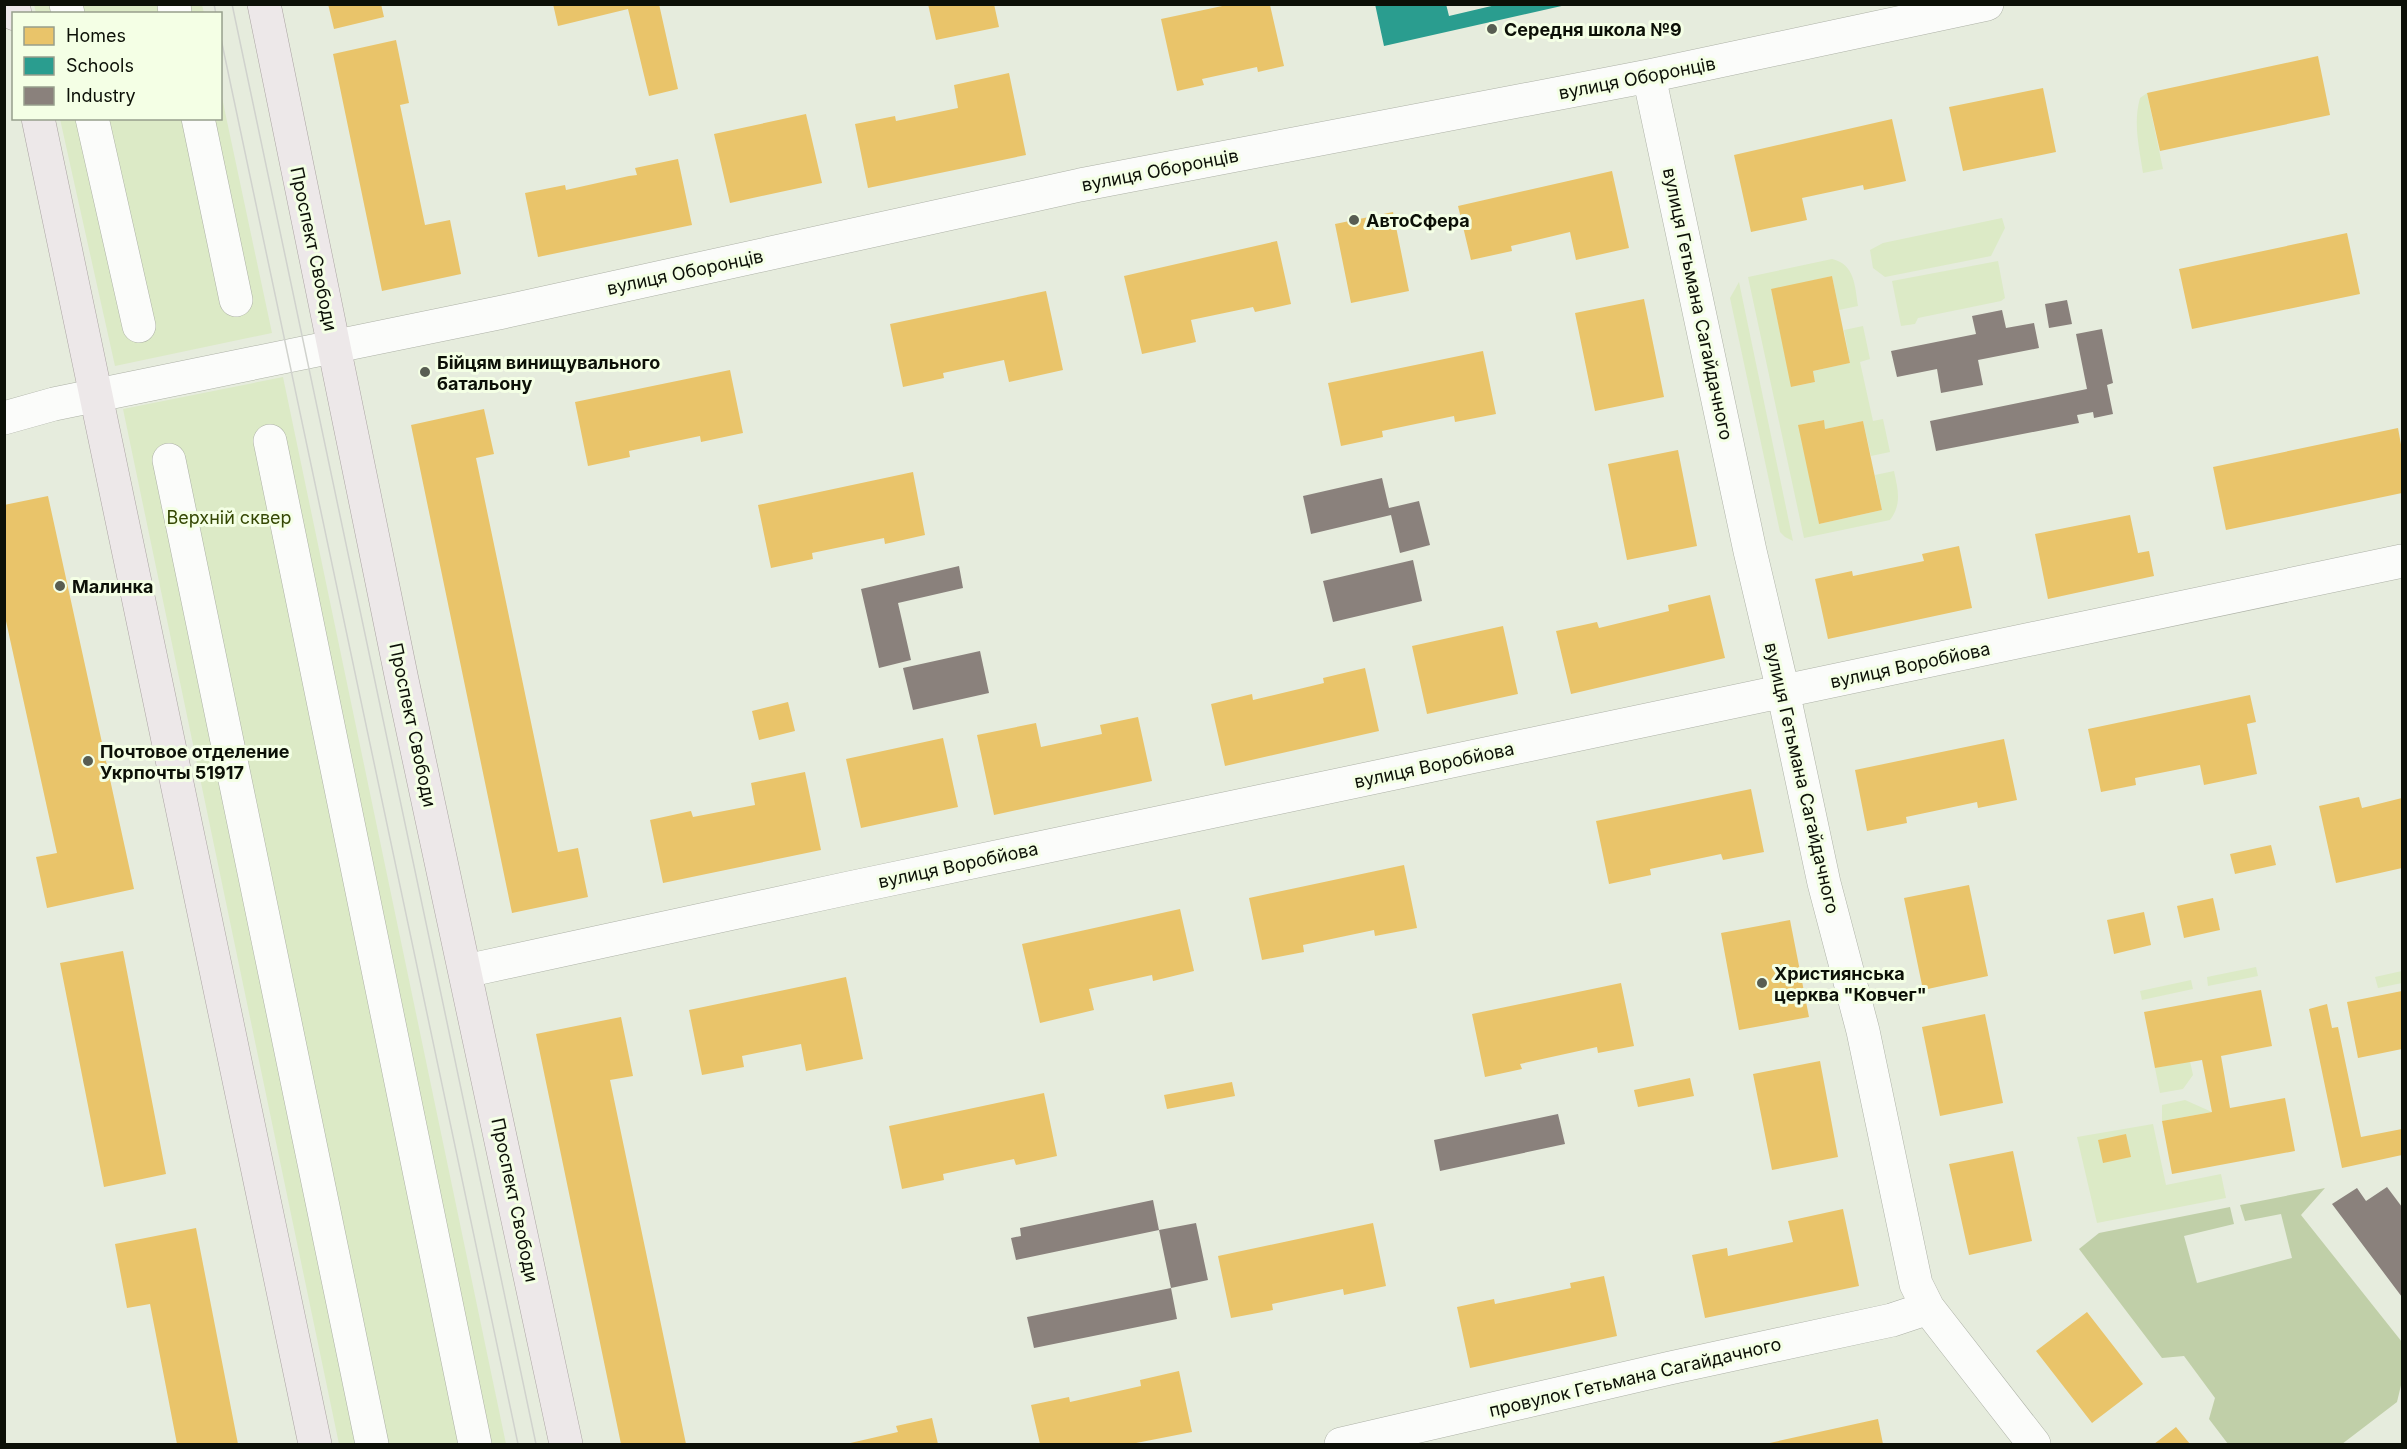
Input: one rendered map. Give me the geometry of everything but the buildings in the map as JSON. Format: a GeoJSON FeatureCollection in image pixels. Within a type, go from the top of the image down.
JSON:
{"type":"FeatureCollection","features":[{"type":"Feature","properties":{"kind":"main road","name":"Проспект Свободи"},"geometry":{"type":"LineString","coordinates":[[264,4],[402,680],[566,1444]]}},
{"type":"Feature","properties":{"kind":"main road"},"geometry":{"type":"LineString","coordinates":[[38,120],[98,395],[201,903],[315,1444]]}},
{"type":"Feature","properties":{"kind":"street","name":"вулиця Оборонців"},"geometry":{"type":"LineString","coordinates":[[4,418],[98,395],[503,312],[1080,185],[1649,76],[1988,4]]}},
{"type":"Feature","properties":{"kind":"street","name":"вулиця Гетьмана Сагайдачного"},"geometry":{"type":"LineString","coordinates":[[1649,76],[1750,551],[1824,883],[1863,1031],[1917,1288],[1928,1308],[2034,1444]]}},
{"type":"Feature","properties":{"kind":"street"},"geometry":{"type":"LineString","coordinates":[[92,120],[139,326]]}},
{"type":"Feature","properties":{"kind":"street"},"geometry":{"type":"LineString","coordinates":[[198,120],[236,300]]}},
{"type":"Feature","properties":{"kind":"street"},"geometry":{"type":"LineString","coordinates":[[270,441],[475,1444]]}},
{"type":"Feature","properties":{"kind":"street"},"geometry":{"type":"LineString","coordinates":[[169,460],[372,1444]]}},
{"type":"Feature","properties":{"kind":"street","name":"вулиця Воробйова"},"geometry":{"type":"LineString","coordinates":[[466,971],[849,888],[2403,561]]}},
{"type":"Feature","properties":{"kind":"street","name":"провулок Гетьмана Сагайдачного"},"geometry":{"type":"LineString","coordinates":[[1341,1444],[1670,1368],[1892,1320],[1928,1308]]}},
{"type":"Feature","properties":{"kind":"green space"},"geometry":{"type":"Polygon","coordinates":[[[34,5],[202,5],[204,12],[36,12],[34,5]]]}},
{"type":"Feature","properties":{"kind":"green space"},"geometry":{"type":"Polygon","coordinates":[[[2147,93],[2163,169],[2143,173],[2137,135],[2137,117],[2140,98],[2147,93]]]}},
{"type":"Feature","properties":{"kind":"green space"},"geometry":{"type":"Polygon","coordinates":[[[222,98],[272,333],[115,366],[60,120],[222,120],[222,98]]]}},
{"type":"Feature","properties":{"kind":"green space"},"geometry":{"type":"Polygon","coordinates":[[[2002,218],[2005,228],[1991,256],[1885,277],[1873,268],[1870,250],[1883,243],[2002,218]]]}},
{"type":"Feature","properties":{"kind":"green space"},"geometry":{"type":"Polygon","coordinates":[[[1832,259],[1840,262],[1850,271],[1855,284],[1858,306],[1839,310],[1832,276],[1771,290],[1792,387],[1815,382],[1813,371],[1850,363],[1844,330],[1863,326],[1870,359],[1860,362],[1873,421],[1883,419],[1890,452],[1871,456],[1863,421],[1825,429],[1823,420],[1799,425],[1819,524],[1882,510],[1875,475],[1894,471],[1898,502],[1890,520],[1804,538],[1748,277],[1832,259]]]}},
{"type":"Feature","properties":{"kind":"green space"},"geometry":{"type":"Polygon","coordinates":[[[1998,261],[2005,298],[2001,301],[1918,318],[1915,324],[1901,326],[1892,281],[1998,261]]]}},
{"type":"Feature","properties":{"kind":"green space"},"geometry":{"type":"Polygon","coordinates":[[[1739,282],[1793,541],[1780,532],[1730,298],[1739,282]]]}},
{"type":"Feature","properties":{"kind":"green space","name":"Верхній сквер"},"geometry":{"type":"Polygon","coordinates":[[[283,377],[506,1444],[339,1444],[123,409],[283,377]]]}},
{"type":"Feature","properties":{"kind":"green space"},"geometry":{"type":"Polygon","coordinates":[[[2256,967],[2258,976],[2208,986],[2207,977],[2256,967]]]}},
{"type":"Feature","properties":{"kind":"green space"},"geometry":{"type":"Polygon","coordinates":[[[2402,971],[2402,983],[2378,988],[2375,977],[2402,971]]]}},
{"type":"Feature","properties":{"kind":"green space"},"geometry":{"type":"Polygon","coordinates":[[[2191,980],[2193,989],[2142,1000],[2140,991],[2191,980]]]}},
{"type":"Feature","properties":{"kind":"green space"},"geometry":{"type":"Polygon","coordinates":[[[2190,1061],[2193,1075],[2183,1089],[2160,1093],[2155,1068],[2190,1061]]]}},
{"type":"Feature","properties":{"kind":"green space"},"geometry":{"type":"Polygon","coordinates":[[[2185,1100],[2212,1112],[2162,1121],[2162,1105],[2185,1100]]]}},
{"type":"Feature","properties":{"kind":"green space"},"geometry":{"type":"Polygon","coordinates":[[[2153,1124],[2166,1185],[2221,1174],[2226,1198],[2097,1223],[2077,1137],[2153,1124]]]}},
{"type":"Feature","properties":{"kind":"green space"},"geometry":{"type":"Polygon","coordinates":[[[2325,1188],[2301,1215],[2402,1342],[2402,1381],[2397,1402],[2342,1444],[2228,1444],[2209,1419],[2215,1398],[2184,1356],[2162,1358],[2079,1249],[2099,1233],[2230,1207],[2234,1224],[2184,1236],[2197,1283],[2292,1258],[2281,1214],[2245,1221],[2240,1205],[2325,1188]]]}},
{"type":"Feature","properties":{"kind":"tram line"},"geometry":{"type":"LineString","coordinates":[[214,4],[216,12]]}},
{"type":"Feature","properties":{"kind":"tram line"},"geometry":{"type":"LineString","coordinates":[[232,4],[536,1444]]}},
{"type":"Feature","properties":{"kind":"tram line"},"geometry":{"type":"LineString","coordinates":[[222,43],[518,1444]]}},
{"type":"Feature","properties":{"kind":"place","name":"Середня школа №9"},"geometry":{"type":"Point","coordinates":[1492,29]}},
{"type":"Feature","properties":{"kind":"place","name":"АвтоСфера"},"geometry":{"type":"Point","coordinates":[1354,220]}},
{"type":"Feature","properties":{"kind":"place","name":"Бійцям винищувального батальону"},"geometry":{"type":"Point","coordinates":[425,372]}},
{"type":"Feature","properties":{"kind":"place","name":"Малинка"},"geometry":{"type":"Point","coordinates":[60,586]}},
{"type":"Feature","properties":{"kind":"place","name":"Почтовое отделение Укрпочты 51917"},"geometry":{"type":"Point","coordinates":[88,761]}},
{"type":"Feature","properties":{"kind":"place","name":"Християнська церква \"Ковчег\""},"geometry":{"type":"Point","coordinates":[1762,983]}}]}
